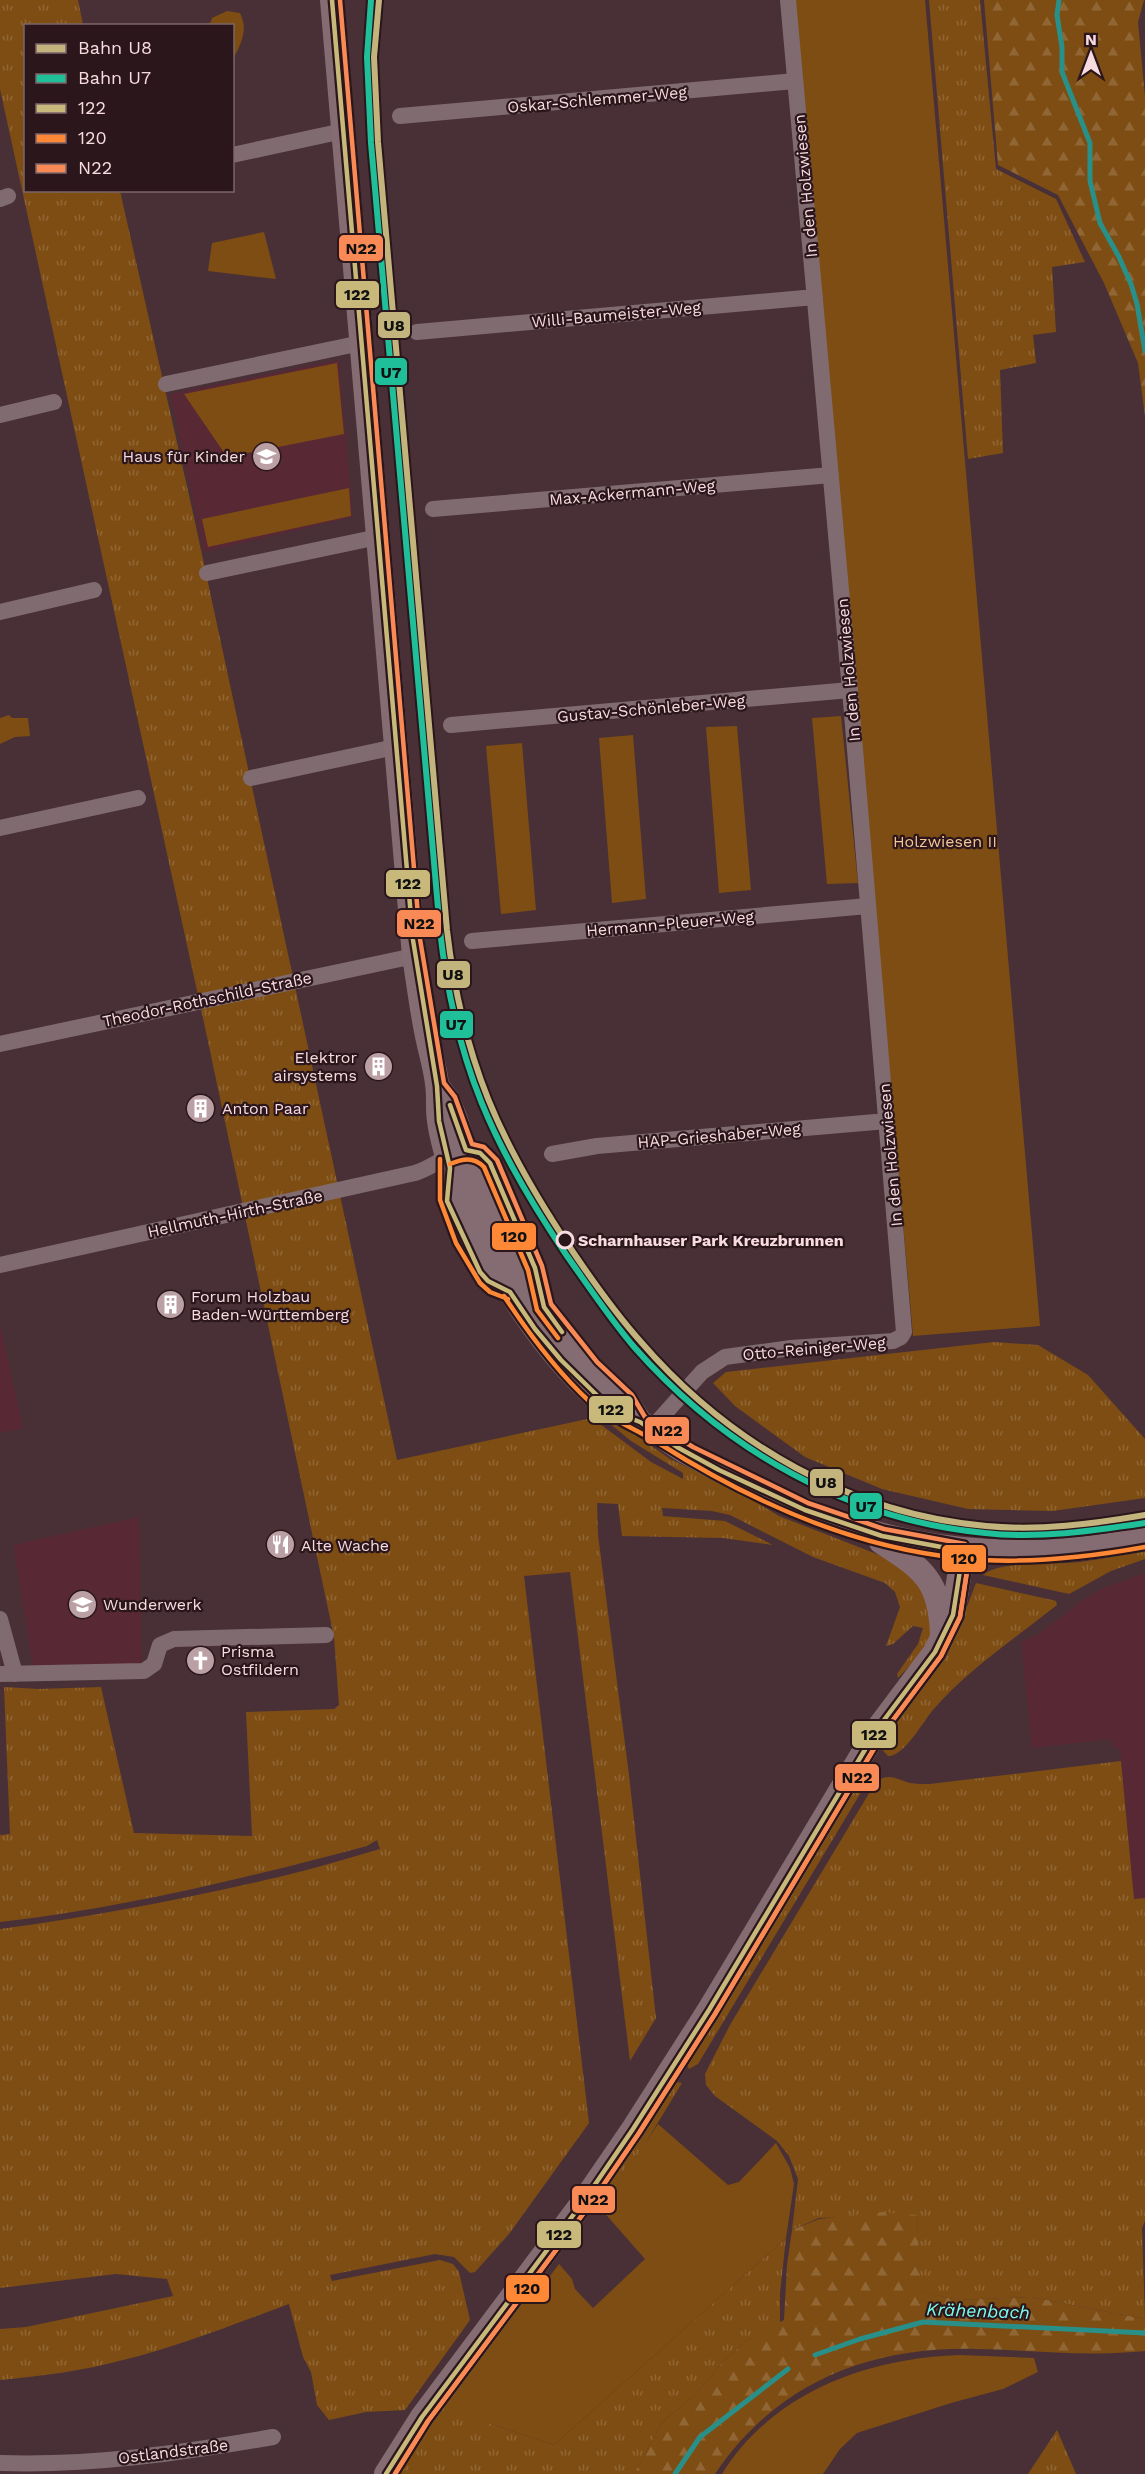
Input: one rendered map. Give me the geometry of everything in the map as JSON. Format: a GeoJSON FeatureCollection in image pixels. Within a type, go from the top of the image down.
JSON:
{"type":"FeatureCollection","features":[{"type":"Feature","properties":{"kind":"main road"},"geometry":{"type":"LineString","coordinates":[[332,0],[414,956],[437,1086],[439,1121],[456,1154],[474,1177],[496,1228],[529,1287],[560,1329],[591,1367],[626,1400],[645,1426],[689,1454],[748,1485],[805,1510],[863,1531],[906,1542],[963,1551],[1054,1552],[1145,1539]]}},
{"type":"Feature","properties":{"kind":"main road"},"geometry":{"type":"LineString","coordinates":[[863,1531],[908,1560],[931,1584],[940,1604],[943,1639]]}},
{"type":"Feature","properties":{"kind":"main road"},"geometry":{"type":"LineString","coordinates":[[386,2474],[409,2437],[583,2202],[633,2129],[700,2024],[867,1745],[943,1639],[955,1607],[963,1551]]}},
{"type":"Feature","properties":{"kind":"street","name":"In den Holzwiesen"},"geometry":{"type":"LineString","coordinates":[[788,0],[904,1309],[904,1332],[899,1339]]}},
{"type":"Feature","properties":{"kind":"street","name":"Oskar-Schlemmer-Weg"},"geometry":{"type":"LineString","coordinates":[[400,116],[795,81]]}},
{"type":"Feature","properties":{"kind":"street"},"geometry":{"type":"LineString","coordinates":[[234,154],[343,131]]}},
{"type":"Feature","properties":{"kind":"street","name":"Willi-Baumeister-Weg"},"geometry":{"type":"LineString","coordinates":[[417,332],[815,297]]}},
{"type":"Feature","properties":{"kind":"street"},"geometry":{"type":"LineString","coordinates":[[166,384],[362,343]]}},
{"type":"Feature","properties":{"kind":"street"},"geometry":{"type":"LineString","coordinates":[[0,415],[54,402]]}},
{"type":"Feature","properties":{"kind":"street","name":"Max-Ackermann-Weg"},"geometry":{"type":"LineString","coordinates":[[433,509],[831,475]]}},
{"type":"Feature","properties":{"kind":"street"},"geometry":{"type":"LineString","coordinates":[[207,573],[378,537]]}},
{"type":"Feature","properties":{"kind":"street"},"geometry":{"type":"LineString","coordinates":[[0,612],[94,590]]}},
{"type":"Feature","properties":{"kind":"street","name":"Gustav-Schönleber-Weg"},"geometry":{"type":"LineString","coordinates":[[451,725],[850,690]]}},
{"type":"Feature","properties":{"kind":"street"},"geometry":{"type":"LineString","coordinates":[[251,778],[395,747]]}},
{"type":"Feature","properties":{"kind":"street"},"geometry":{"type":"LineString","coordinates":[[0,828],[138,798]]}},
{"type":"Feature","properties":{"kind":"street","name":"Hermann-Pleuer-Weg"},"geometry":{"type":"LineString","coordinates":[[472,941],[868,906]]}},
{"type":"Feature","properties":{"kind":"street","name":"Theodor-Rothschild-Straße"},"geometry":{"type":"LineString","coordinates":[[0,1044],[414,956]]}},
{"type":"Feature","properties":{"kind":"street","name":"HAP-Grieshaber-Weg"},"geometry":{"type":"LineString","coordinates":[[552,1154],[597,1146],[887,1121]]}},
{"type":"Feature","properties":{"kind":"street","name":"Hellmuth-Hirth-Straße"},"geometry":{"type":"LineString","coordinates":[[0,1265],[415,1173],[456,1154]]}},
{"type":"Feature","properties":{"kind":"street","name":"Otto-Reiniger-Weg"},"geometry":{"type":"LineString","coordinates":[[645,1426],[702,1372],[726,1357],[780,1349],[886,1342],[899,1339]]}},
{"type":"Feature","properties":{"kind":"street"},"geometry":{"type":"LineString","coordinates":[[0,1619],[8,1674],[144,1671],[154,1664],[160,1645],[174,1639],[326,1635]]}},
{"type":"Feature","properties":{"kind":"street","name":"Ostlandstraße"},"geometry":{"type":"LineString","coordinates":[[0,2463],[36,2469],[273,2437]]}},
{"type":"Feature","properties":{"kind":"shaded area","name":"Haus für Kinder"},"geometry":{"type":"Polygon","coordinates":[[[339,360],[353,517],[204,552],[170,394],[339,360]]]}},
{"type":"Feature","properties":{"kind":"shaded area"},"geometry":{"type":"Polygon","coordinates":[[[0,1324],[23,1428],[0,1433],[0,1324]]]}},
{"type":"Feature","properties":{"kind":"shaded area","name":"Wunderwerk"},"geometry":{"type":"Polygon","coordinates":[[[139,1517],[142,1664],[33,1666],[13,1545],[139,1517]]]}},
{"type":"Feature","properties":{"kind":"shaded area"},"geometry":{"type":"Polygon","coordinates":[[[1145,1573],[1145,1898],[1134,1900],[1120,1749],[1113,1747],[1111,1739],[1032,1748],[1021,1642],[1037,1635],[1086,1598],[1106,1587],[1145,1573]]]}},
{"type":"Feature","properties":{"kind":"green space"},"geometry":{"type":"Polygon","coordinates":[[[0,0],[78,0],[83,24],[24,24],[24,192],[120,192],[193,513],[397,1460],[592,1418],[651,1462],[683,1479],[683,1473],[631,1441],[602,1417],[614,1420],[670,1459],[738,1491],[779,1516],[892,1560],[927,1592],[931,1621],[930,1638],[919,1657],[898,1678],[897,1674],[918,1644],[923,1628],[913,1626],[893,1644],[886,1646],[900,1607],[895,1592],[885,1583],[813,1557],[730,1515],[712,1511],[662,1508],[663,1516],[725,1521],[773,1545],[723,1538],[622,1536],[618,1504],[597,1503],[598,1535],[629,1775],[656,2018],[630,2061],[570,1572],[524,1576],[589,2123],[509,2234],[475,2272],[470,2273],[454,2257],[435,2254],[330,2275],[332,2281],[440,2260],[453,2264],[459,2272],[470,2320],[405,2410],[366,2412],[329,2420],[317,2405],[311,2372],[303,2357],[289,2304],[186,2341],[123,2360],[62,2373],[0,2380],[0,2329],[26,2327],[173,2296],[167,2279],[116,2274],[0,2288],[0,1929],[213,1892],[295,1873],[380,1849],[377,1840],[367,1846],[185,1891],[93,1909],[0,1922],[0,1835],[10,1834],[4,1687],[39,1689],[101,1687],[134,1833],[252,1836],[246,1712],[334,1709],[339,1705],[334,1637],[206,1032],[0,89],[0,0]]]}},
{"type":"Feature","properties":{"kind":"green space","name":"Holzwiesen II"},"geometry":{"type":"Polygon","coordinates":[[[795,0],[925,0],[1040,1326],[913,1336],[795,0]]]}},
{"type":"Feature","properties":{"kind":"green space"},"geometry":{"type":"Polygon","coordinates":[[[929,0],[980,0],[996,169],[1056,199],[1085,262],[1052,267],[1056,332],[1033,335],[1036,363],[1000,370],[1003,453],[968,459],[929,0]]]}},
{"type":"Feature","properties":{"kind":"green space"},"geometry":{"type":"Polygon","coordinates":[[[984,0],[1144,0],[1138,22],[1145,97],[1145,416],[1138,363],[1104,283],[1058,195],[998,165],[984,0]]]}},
{"type":"Feature","properties":{"kind":"green space"},"geometry":{"type":"Polygon","coordinates":[[[227,11],[240,13],[244,30],[242,41],[234,57],[234,24],[206,24],[211,22],[212,18],[227,11]]]}},
{"type":"Feature","properties":{"kind":"green space"},"geometry":{"type":"Polygon","coordinates":[[[264,232],[276,279],[208,271],[212,243],[264,232]]]}},
{"type":"Feature","properties":{"kind":"green space"},"geometry":{"type":"Polygon","coordinates":[[[337,363],[344,434],[227,457],[184,394],[337,363]]]}},
{"type":"Feature","properties":{"kind":"green space"},"geometry":{"type":"Polygon","coordinates":[[[349,488],[351,516],[208,547],[202,519],[349,488]]]}},
{"type":"Feature","properties":{"kind":"green space"},"geometry":{"type":"Polygon","coordinates":[[[9,715],[12,718],[28,718],[30,736],[15,737],[0,744],[0,718],[9,715]]]}},
{"type":"Feature","properties":{"kind":"green space"},"geometry":{"type":"Polygon","coordinates":[[[841,716],[858,883],[827,884],[812,718],[841,716]]]}},
{"type":"Feature","properties":{"kind":"green space"},"geometry":{"type":"Polygon","coordinates":[[[737,726],[751,890],[719,893],[706,727],[737,726]]]}},
{"type":"Feature","properties":{"kind":"green space"},"geometry":{"type":"Polygon","coordinates":[[[633,735],[646,899],[612,903],[599,738],[633,735]]]}},
{"type":"Feature","properties":{"kind":"green space"},"geometry":{"type":"Polygon","coordinates":[[[522,743],[536,910],[501,914],[486,746],[522,743]]]}},
{"type":"Feature","properties":{"kind":"green space"},"geometry":{"type":"Polygon","coordinates":[[[994,1342],[1038,1345],[1088,1375],[1145,1439],[1145,1498],[1053,1511],[968,1509],[882,1489],[805,1457],[735,1406],[713,1383],[726,1372],[994,1342]]]}},
{"type":"Feature","properties":{"kind":"green space"},"geometry":{"type":"Polygon","coordinates":[[[1145,1550],[1145,1559],[1111,1571],[1069,1594],[983,1575],[1002,1567],[1080,1562],[1145,1550]]]}},
{"type":"Feature","properties":{"kind":"green space"},"geometry":{"type":"Polygon","coordinates":[[[976,1583],[1056,1601],[1057,1605],[991,1655],[960,1682],[932,1711],[906,1746],[894,1755],[888,1756],[880,1747],[880,1739],[955,1638],[976,1583]]]}},
{"type":"Feature","properties":{"kind":"green space"},"geometry":{"type":"Polygon","coordinates":[[[1121,1761],[1134,1899],[1145,1898],[1145,2221],[1142,2228],[1145,2319],[1031,2297],[957,2300],[920,2291],[917,2215],[819,2218],[792,2230],[798,2179],[789,2156],[777,2141],[715,2096],[706,2085],[705,2074],[730,2025],[874,1785],[887,1777],[910,1783],[930,1784],[1121,1761]]]}},
{"type":"Feature","properties":{"kind":"green space"},"geometry":{"type":"Polygon","coordinates":[[[868,1766],[873,1769],[872,1774],[698,2064],[689,2069],[687,2065],[868,1766]]]}},
{"type":"Feature","properties":{"kind":"green space"},"geometry":{"type":"Polygon","coordinates":[[[676,2082],[682,2083],[640,2152],[601,2209],[596,2202],[676,2082]]]}},
{"type":"Feature","properties":{"kind":"green space"},"geometry":{"type":"Polygon","coordinates":[[[658,2124],[728,2185],[739,2182],[776,2143],[790,2168],[794,2184],[786,2238],[554,2445],[488,2423],[478,2429],[452,2391],[540,2274],[547,2280],[559,2264],[572,2279],[575,2289],[593,2308],[645,2259],[601,2209],[658,2124]]]}},
{"type":"Feature","properties":{"kind":"green space"},"geometry":{"type":"Polygon","coordinates":[[[883,2212],[917,2215],[921,2291],[957,2300],[1031,2297],[1145,2319],[1145,2351],[1082,2353],[977,2349],[899,2354],[863,2363],[828,2376],[796,2394],[766,2416],[739,2442],[715,2474],[634,2474],[662,2422],[694,2396],[723,2362],[746,2341],[784,2320],[787,2265],[792,2230],[819,2219],[883,2212]]]}},
{"type":"Feature","properties":{"kind":"green space"},"geometry":{"type":"Polygon","coordinates":[[[786,2238],[780,2293],[780,2323],[746,2341],[723,2362],[694,2396],[662,2422],[634,2474],[396,2474],[452,2391],[488,2423],[554,2445],[786,2238]]]}},
{"type":"Feature","properties":{"kind":"green space"},"geometry":{"type":"Polygon","coordinates":[[[960,2355],[1034,2358],[1038,2372],[1003,2389],[857,2433],[840,2449],[823,2474],[722,2474],[743,2445],[768,2421],[795,2401],[825,2385],[857,2372],[891,2363],[960,2355]]]}},
{"type":"Feature","properties":{"kind":"green space"},"geometry":{"type":"Polygon","coordinates":[[[1057,2430],[1076,2474],[1028,2474],[1057,2430]]]}},
{"type":"Feature","properties":{"kind":"waterway","name":"Krähenbach"},"geometry":{"type":"LineString","coordinates":[[1059,0],[1057,15],[1062,47],[1062,72],[1090,143],[1090,181],[1100,223],[1131,284],[1145,351]]}},
{"type":"Feature","properties":{"kind":"waterway","name":"Krähenbach"},"geometry":{"type":"LineString","coordinates":[[815,2355],[860,2339],[923,2322],[1145,2333]]}},
{"type":"Feature","properties":{"kind":"waterway","name":"Krähenbach"},"geometry":{"type":"LineString","coordinates":[[675,2474],[700,2437],[788,2369]]}},
{"type":"Feature","properties":{"kind":"rail line","name":"U7"},"geometry":{"type":"LineString","coordinates":[[371,0],[367,57],[371,143],[440,931],[447,978],[467,1063],[498,1140],[518,1178],[567,1256],[635,1348],[670,1385],[708,1418],[749,1448],[792,1474],[838,1496],[885,1513],[934,1526],[1005,1535],[1045,1535],[1145,1523]]}},
{"type":"Feature","properties":{"kind":"rail line","name":"U8"},"geometry":{"type":"LineString","coordinates":[[379,0],[374,57],[378,142],[447,930],[454,977],[474,1061],[505,1137],[547,1212],[573,1252],[641,1342],[676,1379],[713,1412],[753,1442],[796,1468],[888,1507],[936,1519],[986,1526],[1026,1528],[1066,1526],[1145,1515]]}},
{"type":"Feature","properties":{"kind":"transit line","name":"122"},"geometry":{"type":"LineString","coordinates":[[332,0],[413,940],[437,1086],[439,1121],[450,1168],[447,1201],[480,1272],[488,1281],[510,1292],[535,1329],[561,1360],[614,1412],[640,1422],[677,1447],[719,1470],[805,1510],[882,1536],[963,1551],[953,1615],[935,1652],[878,1728],[709,2010],[633,2129],[583,2202],[422,2417],[386,2474]]}},
{"type":"Feature","properties":{"kind":"transit line","name":"N22"},"geometry":{"type":"LineString","coordinates":[[340,0],[420,939],[444,1083],[455,1097],[472,1144],[484,1147],[497,1160],[542,1266],[551,1304],[597,1362],[632,1395],[645,1417],[693,1447],[808,1503],[884,1529],[965,1544],[970,1551],[960,1617],[941,1656],[884,1732],[715,2014],[639,2133],[589,2206],[428,2421],[395,2474]]}},
{"type":"Feature","properties":{"kind":"transit line","name":"122"},"geometry":{"type":"LineString","coordinates":[[450,1105],[466,1150],[480,1153],[490,1163],[535,1268],[544,1307],[562,1332]]}},
{"type":"Feature","properties":{"kind":"transit line","name":"120"},"geometry":{"type":"LineString","coordinates":[[440,1159],[440,1200],[456,1243],[480,1283],[490,1292],[508,1299]]}},
{"type":"Feature","properties":{"kind":"transit line","name":"120"},"geometry":{"type":"LineString","coordinates":[[450,1164],[467,1160],[476,1161],[484,1167],[528,1270],[537,1310],[558,1338]]}},
{"type":"Feature","properties":{"kind":"transit line","name":"120"},"geometry":{"type":"LineString","coordinates":[[504,1296],[554,1365],[598,1408],[694,1465],[803,1518],[880,1544],[919,1552],[982,1560],[1052,1559],[1145,1547]]}},
{"type":"Feature","properties":{"kind":"transit line","name":"120"},"geometry":{"type":"LineString","coordinates":[[395,2474],[428,2421],[589,2206],[639,2133],[715,2014],[884,1732],[941,1656],[960,1617],[970,1552]]}},
{"type":"Feature","properties":{"kind":"place","name":"Haus für Kinder"},"geometry":{"type":"Point","coordinates":[266,456]}},
{"type":"Feature","properties":{"kind":"place","name":"Elektror airsystems"},"geometry":{"type":"Point","coordinates":[378,1066]}},
{"type":"Feature","properties":{"kind":"place","name":"Anton Paar"},"geometry":{"type":"Point","coordinates":[201,1108]}},
{"type":"Feature","properties":{"kind":"place","name":"Scharnhauser Park Kreuzbrunnen"},"geometry":{"type":"Point","coordinates":[565,1240]}},
{"type":"Feature","properties":{"kind":"place","name":"Forum Holzbau Baden-Württemberg"},"geometry":{"type":"Point","coordinates":[170,1305]}},
{"type":"Feature","properties":{"kind":"place","name":"Alte Wache"},"geometry":{"type":"Point","coordinates":[280,1545]}},
{"type":"Feature","properties":{"kind":"place","name":"Wunderwerk"},"geometry":{"type":"Point","coordinates":[82,1604]}},
{"type":"Feature","properties":{"kind":"place","name":"Prisma Ostfildern"},"geometry":{"type":"Point","coordinates":[200,1660]}}]}
